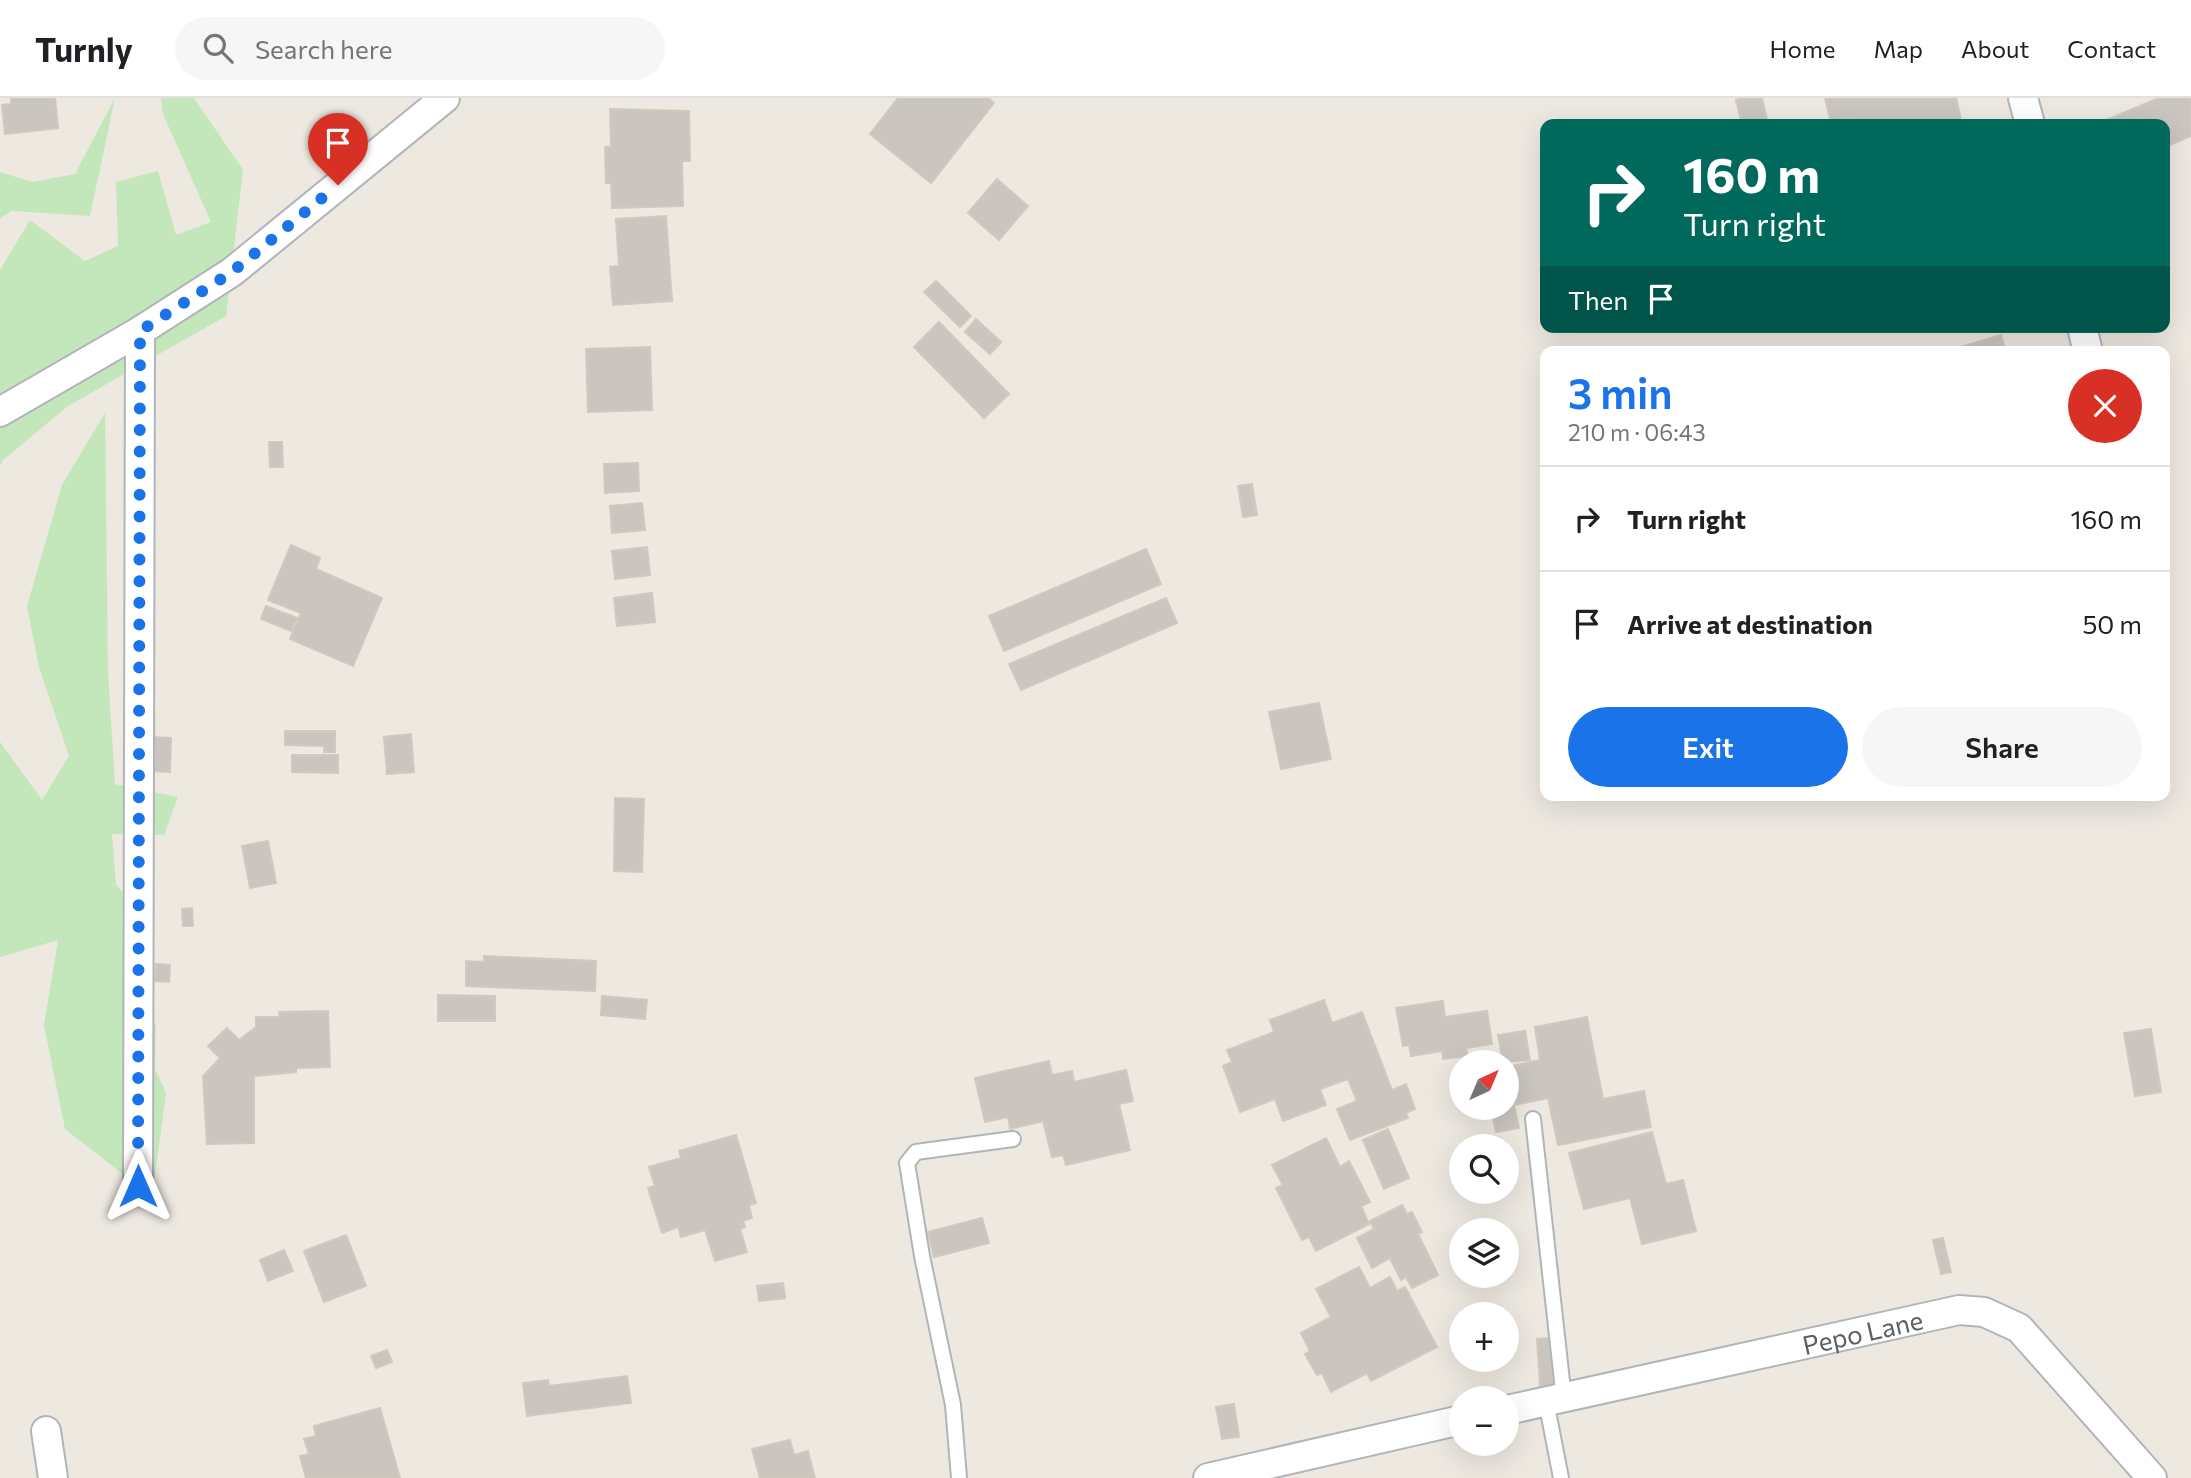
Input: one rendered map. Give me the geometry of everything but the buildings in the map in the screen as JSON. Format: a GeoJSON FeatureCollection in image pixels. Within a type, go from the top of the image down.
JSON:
{"type":"FeatureCollection","features":[{"type":"Feature","properties":{"kind":"street"},"geometry":{"type":"LineString","coordinates":[[0,412],[140,331],[232,272],[444,98]]}},
{"type":"Feature","properties":{"kind":"street"},"geometry":{"type":"LineString","coordinates":[[2023,98],[2029,119]]}},
{"type":"Feature","properties":{"kind":"street"},"geometry":{"type":"LineString","coordinates":[[138,1186],[140,331]]}},
{"type":"Feature","properties":{"kind":"street","name":"Pepo Lane"},"geometry":{"type":"LineString","coordinates":[[1519,1408],[1959,1310],[1984,1312],[2019,1328],[2152,1478]]}},
{"type":"Feature","properties":{"kind":"street"},"geometry":{"type":"LineString","coordinates":[[1208,1478],[1449,1423]]}},
{"type":"Feature","properties":{"kind":"street"},"geometry":{"type":"LineString","coordinates":[[46,1431],[53,1478]]}},
{"type":"Feature","properties":{"kind":"lane"},"geometry":{"type":"LineString","coordinates":[[1532,1119],[1560,1478]]}},
{"type":"Feature","properties":{"kind":"lane"},"geometry":{"type":"LineString","coordinates":[[959,1478],[953,1405],[922,1256],[907,1163],[916,1152],[1013,1139]]}},
{"type":"Feature","properties":{"kind":"green space"},"geometry":{"type":"Polygon","coordinates":[[[115,98],[90,216],[12,211],[0,218],[0,172],[32,182],[75,174],[115,98]]]}},
{"type":"Feature","properties":{"kind":"green space"},"geometry":{"type":"Polygon","coordinates":[[[161,98],[194,98],[243,170],[226,316],[68,406],[2,461],[0,466],[0,270],[30,220],[85,261],[118,246],[116,182],[158,171],[176,235],[211,222],[163,114],[161,98]]]}},
{"type":"Feature","properties":{"kind":"green space"},"geometry":{"type":"Polygon","coordinates":[[[105,413],[108,673],[115,784],[178,797],[164,835],[112,834],[116,885],[153,922],[125,970],[156,1025],[155,1069],[166,1093],[152,1197],[65,1129],[44,1025],[58,940],[0,957],[0,742],[42,800],[69,756],[39,667],[27,606],[62,485],[105,413]]]}},
{"type":"Feature","properties":{"kind":"route"},"geometry":{"type":"LineString","coordinates":[[138,1186],[140,331],[232,272],[338,185]]}}]}
